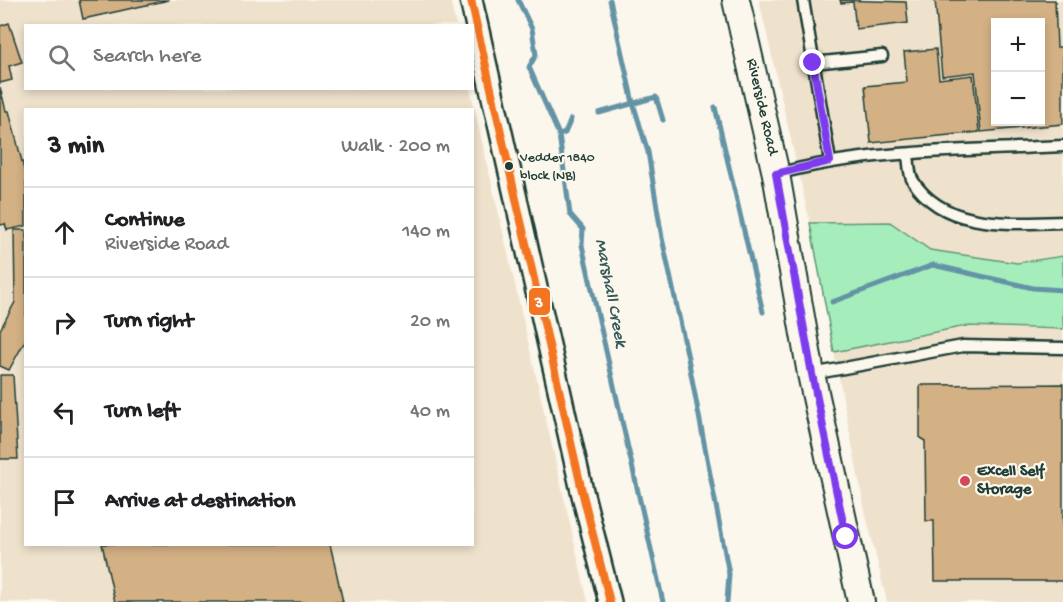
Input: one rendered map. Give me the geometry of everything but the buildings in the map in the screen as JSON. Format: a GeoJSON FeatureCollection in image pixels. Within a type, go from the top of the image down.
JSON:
{"type":"FeatureCollection","features":[{"type":"Feature","properties":{"kind":"street"},"geometry":{"type":"LineString","coordinates":[[471,0],[582,491],[610,602]]}},
{"type":"Feature","properties":{"kind":"street","name":"Riverside Road"},"geometry":{"type":"LineString","coordinates":[[736,0],[776,174],[812,374],[861,602]]}},
{"type":"Feature","properties":{"kind":"lane"},"geometry":{"type":"LineString","coordinates":[[803,0],[830,161]]}},
{"type":"Feature","properties":{"kind":"lane"},"geometry":{"type":"LineString","coordinates":[[813,63],[882,56]]}},
{"type":"Feature","properties":{"kind":"lane"},"geometry":{"type":"LineString","coordinates":[[776,174],[830,161],[908,154],[1063,146]]}},
{"type":"Feature","properties":{"kind":"lane"},"geometry":{"type":"LineString","coordinates":[[908,154],[912,180],[931,199],[956,215],[995,224],[1063,222]]}},
{"type":"Feature","properties":{"kind":"lane"},"geometry":{"type":"LineString","coordinates":[[812,374],[963,346],[1063,348]]}},
{"type":"Feature","properties":{"kind":"shaded area"},"geometry":{"type":"Polygon","coordinates":[[[0,0],[450,0],[456,24],[24,24],[24,90],[470,90],[588,602],[0,602],[0,0]]]}},
{"type":"Feature","properties":{"kind":"shaded area"},"geometry":{"type":"Polygon","coordinates":[[[759,0],[1063,0],[1063,256],[1017,263],[930,250],[890,222],[810,223],[759,0]]]}},
{"type":"Feature","properties":{"kind":"shaded area","name":"Excell Self Storage"},"geometry":{"type":"Polygon","coordinates":[[[966,326],[1063,329],[1063,602],[887,602],[865,511],[834,352],[966,326]]]}},
{"type":"Feature","properties":{"kind":"green space"},"geometry":{"type":"Polygon","coordinates":[[[890,222],[930,250],[1017,263],[1063,256],[1063,329],[966,326],[834,352],[810,223],[890,222]]]}},
{"type":"Feature","properties":{"kind":"waterway","name":"Marshall Creek"},"geometry":{"type":"LineString","coordinates":[[518,0],[532,29],[536,55],[529,67],[559,135],[570,214],[583,229],[582,245],[663,602]]}},
{"type":"Feature","properties":{"kind":"waterway"},"geometry":{"type":"LineString","coordinates":[[610,0],[633,103],[648,152],[662,238],[688,358],[729,574],[727,602]]}},
{"type":"Feature","properties":{"kind":"waterway"},"geometry":{"type":"LineString","coordinates":[[599,113],[656,97],[663,120]]}},
{"type":"Feature","properties":{"kind":"waterway"},"geometry":{"type":"LineString","coordinates":[[715,107],[763,312]]}},
{"type":"Feature","properties":{"kind":"waterway"},"geometry":{"type":"LineString","coordinates":[[559,135],[565,133],[571,119]]}},
{"type":"Feature","properties":{"kind":"waterway"},"geometry":{"type":"LineString","coordinates":[[832,302],[933,265],[1033,288],[1063,290]]}},
{"type":"Feature","properties":{"kind":"transit line","name":"3"},"geometry":{"type":"LineString","coordinates":[[471,0],[582,491],[610,602]]}},
{"type":"Feature","properties":{"kind":"place","name":"Vedder 1840 block (NB)"},"geometry":{"type":"Point","coordinates":[509,166]}},
{"type":"Feature","properties":{"kind":"place","name":"Excell Self Storage"},"geometry":{"type":"Point","coordinates":[965,481]}},
{"type":"Feature","properties":{"kind":"route"},"geometry":{"type":"LineString","coordinates":[[813,63],[830,161],[776,174],[812,374],[846,537]]}}]}
